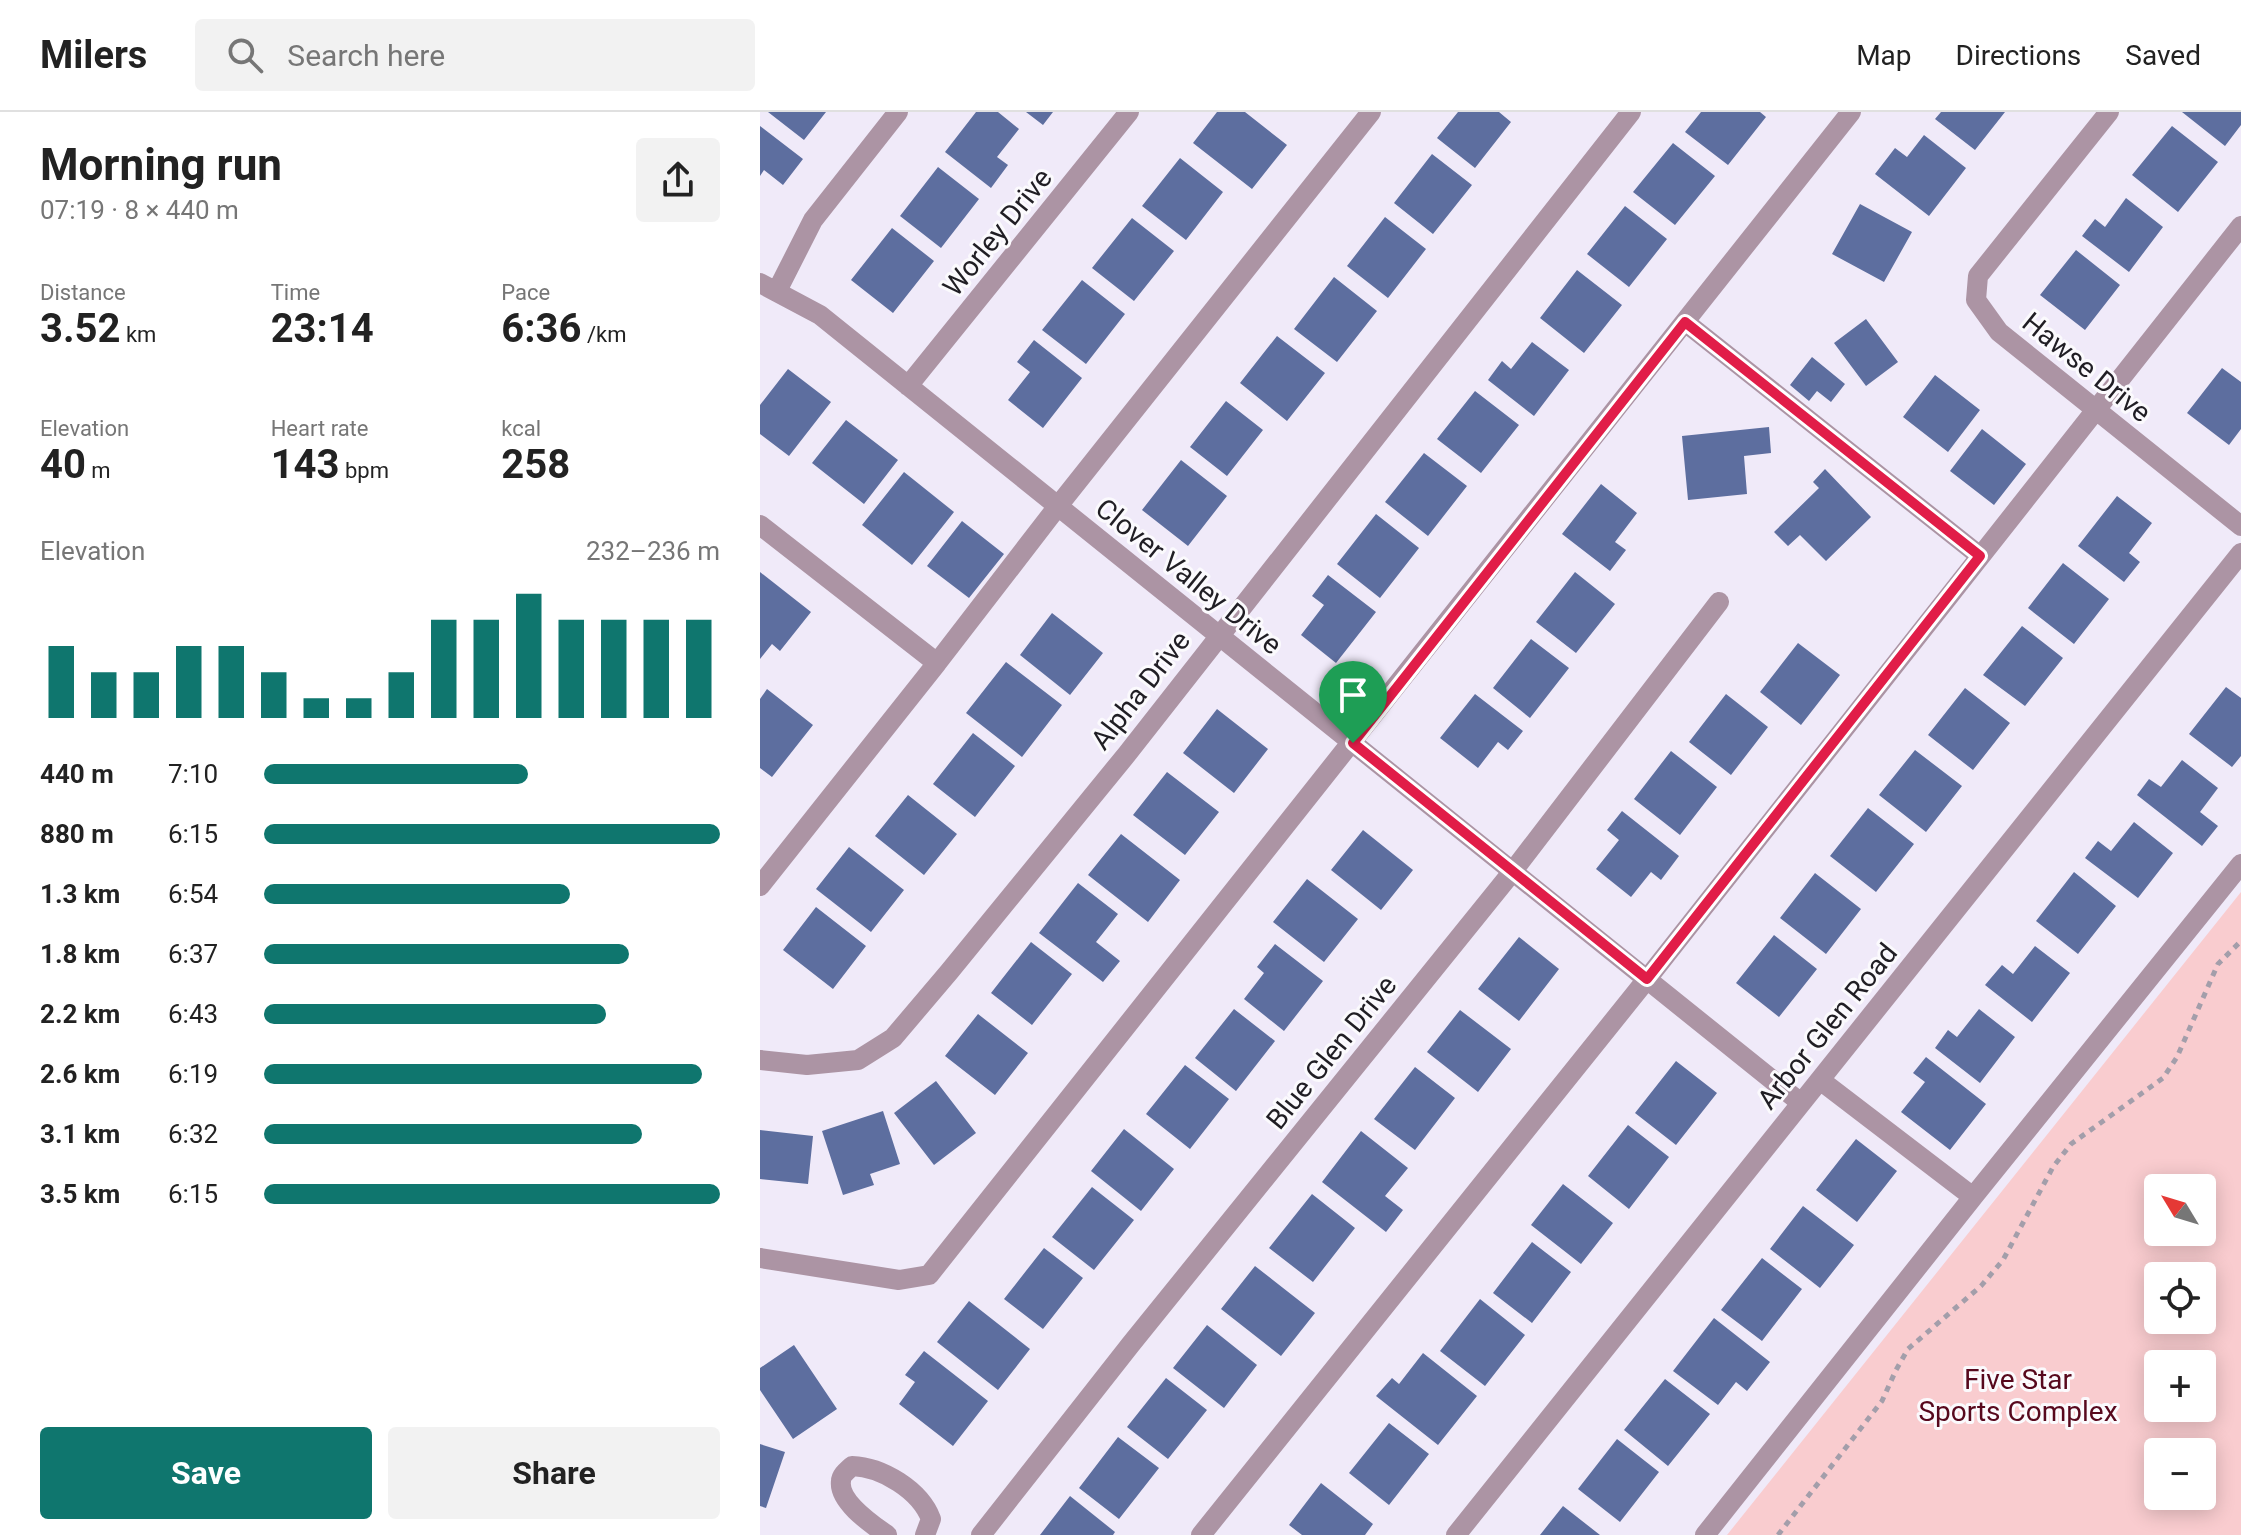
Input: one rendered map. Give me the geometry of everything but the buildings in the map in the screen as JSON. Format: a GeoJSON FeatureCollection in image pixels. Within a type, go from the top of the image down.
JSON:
{"type":"FeatureCollection","features":[{"type":"Feature","properties":{"kind":"street"},"geometry":{"type":"LineString","coordinates":[[768,287],[813,220],[898,112]]}},
{"type":"Feature","properties":{"kind":"street","name":"Worley Drive"},"geometry":{"type":"LineString","coordinates":[[908,386],[1129,112]]}},
{"type":"Feature","properties":{"kind":"street"},"geometry":{"type":"LineString","coordinates":[[760,886],[1371,112]]}},
{"type":"Feature","properties":{"kind":"street","name":"Alpha Drive"},"geometry":{"type":"LineString","coordinates":[[760,1060],[807,1065],[858,1060],[893,1038],[1117,766],[1631,112]]}},
{"type":"Feature","properties":{"kind":"street"},"geometry":{"type":"LineString","coordinates":[[760,1258],[899,1280],[929,1275],[1851,112]]}},
{"type":"Feature","properties":{"kind":"street","name":"Hawse Drive"},"geometry":{"type":"LineString","coordinates":[[2109,112],[1978,276],[1976,300],[1999,332],[2241,526]]}},
{"type":"Feature","properties":{"kind":"street"},"geometry":{"type":"LineString","coordinates":[[1201,1535],[1647,979],[2241,226]]}},
{"type":"Feature","properties":{"kind":"street","name":"Clover Valley Drive"},"geometry":{"type":"LineString","coordinates":[[768,287],[820,315],[1801,1103]]}},
{"type":"Feature","properties":{"kind":"street"},"geometry":{"type":"LineString","coordinates":[[1685,322],[1980,556]]}},
{"type":"Feature","properties":{"kind":"street"},"geometry":{"type":"LineString","coordinates":[[760,525],[937,663]]}},
{"type":"Feature","properties":{"kind":"street","name":"Arbor Glen Road"},"geometry":{"type":"LineString","coordinates":[[1456,1535],[2241,553]]}},
{"type":"Feature","properties":{"kind":"street","name":"Blue Glen Drive"},"geometry":{"type":"LineString","coordinates":[[981,1535],[1141,1331],[1513,871],[1719,602]]}},
{"type":"Feature","properties":{"kind":"street"},"geometry":{"type":"LineString","coordinates":[[1705,1535],[2241,864]]}},
{"type":"Feature","properties":{"kind":"street"},"geometry":{"type":"LineString","coordinates":[[1820,1080],[1973,1197]]}},
{"type":"Feature","properties":{"kind":"street"},"geometry":{"type":"LineString","coordinates":[[887,1535],[864,1518],[843,1492],[840,1482],[852,1466],[869,1467],[889,1477],[919,1500],[931,1519],[925,1535]]}},
{"type":"Feature","properties":{"kind":"path"},"geometry":{"type":"LineString","coordinates":[[1778,1535],[1882,1401],[1908,1349],[1981,1286],[2003,1260],[2053,1167],[2071,1144],[2163,1078],[2177,1057],[2218,964],[2241,941]]}},
{"type":"Feature","properties":{"kind":"green space","name":"Five Star Sports Complex"},"geometry":{"type":"Polygon","coordinates":[[[2241,892],[2241,1535],[1727,1535],[2241,892]]]}},
{"type":"Feature","properties":{"kind":"route"},"geometry":{"type":"LineString","coordinates":[[1685,322],[1980,556],[1647,979],[1353,743],[1685,322]]}}]}
